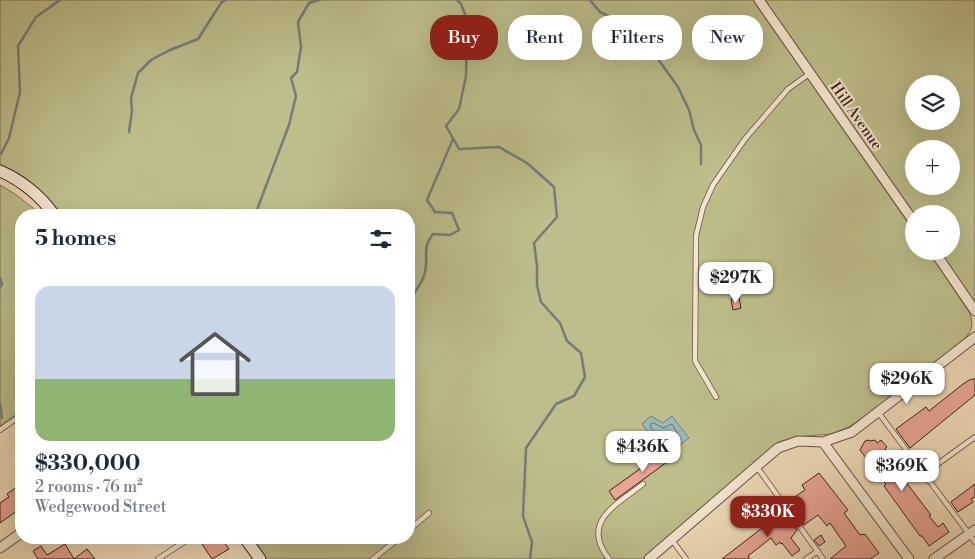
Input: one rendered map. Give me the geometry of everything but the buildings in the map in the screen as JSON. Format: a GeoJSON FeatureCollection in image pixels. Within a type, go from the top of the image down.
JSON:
{"type":"FeatureCollection","features":[{"type":"Feature","properties":{"kind":"street","name":"Hill Avenue"},"geometry":{"type":"LineString","coordinates":[[759,0],[905,209]]}},
{"type":"Feature","properties":{"kind":"street"},"geometry":{"type":"LineString","coordinates":[[0,171],[30,189],[49,209]]}},
{"type":"Feature","properties":{"kind":"street"},"geometry":{"type":"LineString","coordinates":[[940,260],[975,311]]}},
{"type":"Feature","properties":{"kind":"street"},"geometry":{"type":"LineString","coordinates":[[649,559],[778,448],[798,441],[823,442],[852,432],[975,337]]}},
{"type":"Feature","properties":{"kind":"street"},"geometry":{"type":"LineString","coordinates":[[823,442],[909,559]]}},
{"type":"Feature","properties":{"kind":"street"},"geometry":{"type":"LineString","coordinates":[[934,559],[972,532]]}},
{"type":"Feature","properties":{"kind":"street"},"geometry":{"type":"LineString","coordinates":[[0,548],[15,537]]}},
{"type":"Feature","properties":{"kind":"street"},"geometry":{"type":"LineString","coordinates":[[249,544],[260,559]]}},
{"type":"Feature","properties":{"kind":"lane"},"geometry":{"type":"LineString","coordinates":[[716,397],[695,361],[696,236],[698,224],[713,185],[745,140],[788,89],[809,74]]}},
{"type":"Feature","properties":{"kind":"lane"},"geometry":{"type":"LineString","coordinates":[[878,412],[924,474],[972,532],[975,542]]}},
{"type":"Feature","properties":{"kind":"lane"},"geometry":{"type":"LineString","coordinates":[[0,430],[15,419]]}},
{"type":"Feature","properties":{"kind":"lane"},"geometry":{"type":"LineString","coordinates":[[924,474],[975,437]]}},
{"type":"Feature","properties":{"kind":"lane"},"geometry":{"type":"LineString","coordinates":[[756,467],[823,559]]}},
{"type":"Feature","properties":{"kind":"lane"},"geometry":{"type":"LineString","coordinates":[[609,559],[602,550],[597,536],[600,523],[610,509],[643,484]]}},
{"type":"Feature","properties":{"kind":"lane"},"geometry":{"type":"LineString","coordinates":[[415,525],[429,513]]}},
{"type":"Feature","properties":{"kind":"lane"},"geometry":{"type":"LineString","coordinates":[[671,540],[686,559]]}},
{"type":"Feature","properties":{"kind":"lane"},"geometry":{"type":"LineString","coordinates":[[158,559],[181,544]]}},
{"type":"Feature","properties":{"kind":"lane"},"geometry":{"type":"LineString","coordinates":[[373,559],[392,544]]}},
{"type":"Feature","properties":{"kind":"lane"},"geometry":{"type":"LineString","coordinates":[[806,559],[818,551]]}},
{"type":"Feature","properties":{"kind":"green space"},"geometry":{"type":"Polygon","coordinates":[[[0,0],[753,0],[905,218],[905,260],[934,260],[969,312],[972,325],[967,336],[960,343],[886,401],[849,427],[831,434],[796,437],[779,442],[647,559],[267,559],[256,544],[415,544],[415,209],[55,209],[41,191],[18,174],[0,165],[0,0]]]}},
{"type":"Feature","properties":{"kind":"green space"},"geometry":{"type":"Polygon","coordinates":[[[763,0],[975,0],[975,304],[944,260],[960,260],[960,205],[906,205],[763,0]]]}},
{"type":"Feature","properties":{"kind":"green space"},"geometry":{"type":"Polygon","coordinates":[[[0,185],[34,209],[15,209],[15,415],[0,426],[0,185]]]}},
{"type":"Feature","properties":{"kind":"water"},"geometry":{"type":"Polygon","coordinates":[[[651,416],[663,423],[672,416],[689,438],[680,445],[669,438],[658,446],[642,424],[651,416]]]}},
{"type":"Feature","properties":{"kind":"waterway"},"geometry":{"type":"LineString","coordinates":[[1,154],[9,138],[20,92],[18,46],[36,17],[60,0]]}},
{"type":"Feature","properties":{"kind":"waterway"},"geometry":{"type":"LineString","coordinates":[[129,132],[132,111],[131,98],[138,73],[151,60],[198,39],[221,3],[225,0]]}},
{"type":"Feature","properties":{"kind":"waterway"},"geometry":{"type":"LineString","coordinates":[[257,209],[289,125],[296,96],[291,78],[297,72],[301,47],[298,22],[309,3],[319,0]]}},
{"type":"Feature","properties":{"kind":"waterway"},"geometry":{"type":"LineString","coordinates":[[457,0],[461,4],[467,19],[466,76],[459,109],[446,126],[459,149],[499,147],[527,163],[554,187],[557,217],[534,243],[537,285],[541,302],[560,323],[567,341],[581,353],[585,377],[574,396],[556,404],[526,448],[523,516],[532,542],[530,559]]}},
{"type":"Feature","properties":{"kind":"waterway"},"geometry":{"type":"LineString","coordinates":[[590,0],[600,12],[619,21],[633,51],[653,52],[678,87],[689,110],[694,130],[701,145],[701,164]]}},
{"type":"Feature","properties":{"kind":"waterway"},"geometry":{"type":"LineString","coordinates":[[415,293],[424,277],[427,244],[433,234],[450,235],[459,230],[452,213],[435,212],[427,200],[453,139]]}},
{"type":"Feature","properties":{"kind":"waterway"},"geometry":{"type":"LineString","coordinates":[[0,278],[2,284],[0,287]]}},
{"type":"Feature","properties":{"kind":"waterway"},"geometry":{"type":"LineString","coordinates":[[0,403],[2,418]]}}]}
